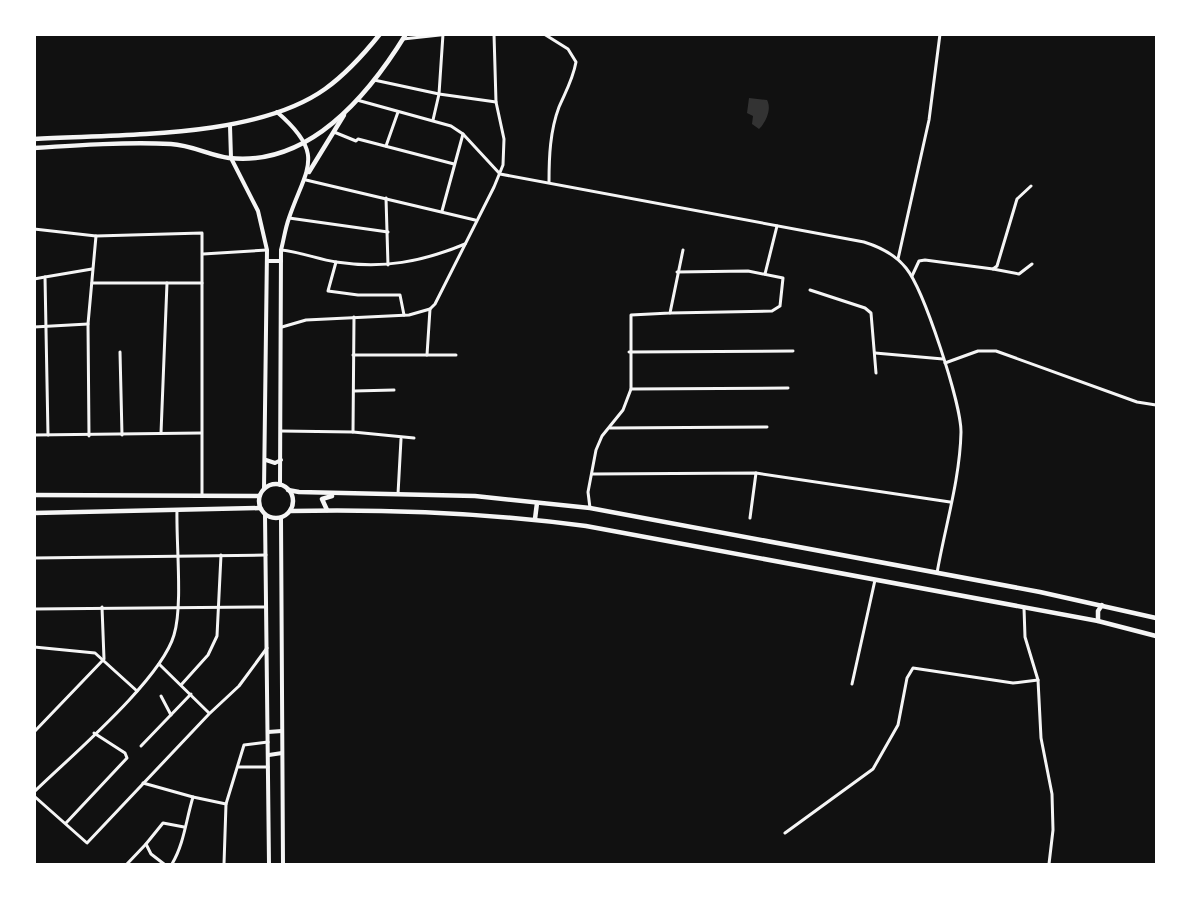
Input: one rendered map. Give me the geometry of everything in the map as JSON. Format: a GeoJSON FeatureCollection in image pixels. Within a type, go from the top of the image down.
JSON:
{"type":"FeatureCollection","features":[{"type":"Feature","properties":{"kind":"main road"},"geometry":{"type":"LineString","coordinates":[[34,139],[230,126],[277,112],[324,90],[363,55],[380,34]]}},
{"type":"Feature","properties":{"kind":"main road"},"geometry":{"type":"LineString","coordinates":[[34,148],[175,144],[231,158],[270,156],[304,144],[330,126],[357,100],[405,37]]}},
{"type":"Feature","properties":{"kind":"main road"},"geometry":{"type":"LineString","coordinates":[[280,485],[281,250],[289,218],[309,172],[348,109]]}},
{"type":"Feature","properties":{"kind":"main road"},"geometry":{"type":"LineString","coordinates":[[277,112],[290,123],[304,144],[310,160],[309,172]]}},
{"type":"Feature","properties":{"kind":"main road"},"geometry":{"type":"LineString","coordinates":[[230,126],[231,158],[258,211],[267,250],[264,489]]}},
{"type":"Feature","properties":{"kind":"main road"},"geometry":{"type":"LineString","coordinates":[[268,261],[281,261]]}},
{"type":"Feature","properties":{"kind":"main road"},"geometry":{"type":"LineString","coordinates":[[266,460],[272,463],[280,460]]}},
{"type":"Feature","properties":{"kind":"main road"},"geometry":{"type":"LineString","coordinates":[[269,864],[265,515],[260,508],[259,496],[271,485],[280,485],[288,490],[475,496],[590,508],[1102,605],[1156,618]]}},
{"type":"Feature","properties":{"kind":"main road"},"geometry":{"type":"LineString","coordinates":[[288,490],[293,500],[290,511]]}},
{"type":"Feature","properties":{"kind":"main road"},"geometry":{"type":"LineString","coordinates":[[327,510],[321,502],[323,497],[350,493]]}},
{"type":"Feature","properties":{"kind":"main road"},"geometry":{"type":"LineString","coordinates":[[34,495],[259,496]]}},
{"type":"Feature","properties":{"kind":"main road"},"geometry":{"type":"LineString","coordinates":[[535,519],[537,503]]}},
{"type":"Feature","properties":{"kind":"main road"},"geometry":{"type":"LineString","coordinates":[[34,513],[260,508]]}},
{"type":"Feature","properties":{"kind":"main road"},"geometry":{"type":"LineString","coordinates":[[265,515],[281,518],[290,511],[369,509],[535,519],[586,526],[1098,621],[1156,636]]}},
{"type":"Feature","properties":{"kind":"main road"},"geometry":{"type":"LineString","coordinates":[[281,518],[284,864]]}},
{"type":"Feature","properties":{"kind":"main road"},"geometry":{"type":"LineString","coordinates":[[1098,621],[1098,611],[1102,605]]}},
{"type":"Feature","properties":{"kind":"main road"},"geometry":{"type":"LineString","coordinates":[[268,732],[282,731]]}},
{"type":"Feature","properties":{"kind":"main road"},"geometry":{"type":"LineString","coordinates":[[268,755],[282,753]]}},
{"type":"Feature","properties":{"kind":"street"},"geometry":{"type":"LineString","coordinates":[[405,37],[449,34]]}},
{"type":"Feature","properties":{"kind":"street"},"geometry":{"type":"LineString","coordinates":[[427,355],[430,309],[454,269],[475,220],[500,174],[504,139],[496,102],[494,34]]}},
{"type":"Feature","properties":{"kind":"street"},"geometry":{"type":"LineString","coordinates":[[544,34],[568,49],[576,62],[572,83],[554,126],[549,150],[549,182]]}},
{"type":"Feature","properties":{"kind":"street"},"geometry":{"type":"LineString","coordinates":[[898,259],[930,120],[940,34]]}},
{"type":"Feature","properties":{"kind":"street"},"geometry":{"type":"LineString","coordinates":[[433,120],[439,94],[443,35]]}},
{"type":"Feature","properties":{"kind":"street"},"geometry":{"type":"LineString","coordinates":[[373,80],[439,94],[496,102]]}},
{"type":"Feature","properties":{"kind":"street"},"geometry":{"type":"LineString","coordinates":[[357,100],[433,120],[464,134],[500,174],[864,242],[898,259],[912,276],[958,404],[961,430],[937,573]]}},
{"type":"Feature","properties":{"kind":"street"},"geometry":{"type":"LineString","coordinates":[[386,146],[398,112]]}},
{"type":"Feature","properties":{"kind":"street"},"geometry":{"type":"LineString","coordinates":[[334,132],[356,141],[386,146],[454,164]]}},
{"type":"Feature","properties":{"kind":"street"},"geometry":{"type":"LineString","coordinates":[[442,211],[464,134]]}},
{"type":"Feature","properties":{"kind":"street"},"geometry":{"type":"LineString","coordinates":[[306,180],[475,220]]}},
{"type":"Feature","properties":{"kind":"street"},"geometry":{"type":"LineString","coordinates":[[993,269],[1001,260],[1017,199],[1031,186]]}},
{"type":"Feature","properties":{"kind":"street"},"geometry":{"type":"LineString","coordinates":[[387,198],[388,265]]}},
{"type":"Feature","properties":{"kind":"street"},"geometry":{"type":"LineString","coordinates":[[289,218],[388,232]]}},
{"type":"Feature","properties":{"kind":"street"},"geometry":{"type":"LineString","coordinates":[[765,274],[777,226]]}},
{"type":"Feature","properties":{"kind":"street"},"geometry":{"type":"LineString","coordinates":[[34,229],[96,236],[202,233],[204,238],[202,495]]}},
{"type":"Feature","properties":{"kind":"street"},"geometry":{"type":"LineString","coordinates":[[89,436],[88,324],[96,236]]}},
{"type":"Feature","properties":{"kind":"street"},"geometry":{"type":"LineString","coordinates":[[281,250],[336,262],[388,265],[422,260],[465,244]]}},
{"type":"Feature","properties":{"kind":"street"},"geometry":{"type":"LineString","coordinates":[[203,254],[267,250]]}},
{"type":"Feature","properties":{"kind":"street"},"geometry":{"type":"LineString","coordinates":[[670,313],[683,250]]}},
{"type":"Feature","properties":{"kind":"street"},"geometry":{"type":"LineString","coordinates":[[912,276],[919,261],[925,260],[1019,274],[1032,264]]}},
{"type":"Feature","properties":{"kind":"street"},"geometry":{"type":"LineString","coordinates":[[336,262],[328,291],[358,295],[400,295],[404,315]]}},
{"type":"Feature","properties":{"kind":"street"},"geometry":{"type":"LineString","coordinates":[[34,279],[92,269]]}},
{"type":"Feature","properties":{"kind":"street"},"geometry":{"type":"LineString","coordinates":[[590,508],[588,492],[599,443],[623,410],[631,389],[632,315],[776,311],[780,306],[783,278],[765,274],[677,272]]}},
{"type":"Feature","properties":{"kind":"street"},"geometry":{"type":"LineString","coordinates":[[45,278],[48,435]]}},
{"type":"Feature","properties":{"kind":"street"},"geometry":{"type":"LineString","coordinates":[[161,433],[167,283]]}},
{"type":"Feature","properties":{"kind":"street"},"geometry":{"type":"LineString","coordinates":[[92,284],[202,283]]}},
{"type":"Feature","properties":{"kind":"street"},"geometry":{"type":"LineString","coordinates":[[810,290],[870,311],[873,318],[876,373]]}},
{"type":"Feature","properties":{"kind":"street"},"geometry":{"type":"LineString","coordinates":[[282,327],[306,320],[404,315],[430,309]]}},
{"type":"Feature","properties":{"kind":"street"},"geometry":{"type":"LineString","coordinates":[[353,432],[354,317]]}},
{"type":"Feature","properties":{"kind":"street"},"geometry":{"type":"LineString","coordinates":[[34,327],[88,324]]}},
{"type":"Feature","properties":{"kind":"street"},"geometry":{"type":"LineString","coordinates":[[875,353],[944,361],[978,351],[992,350],[1081,379],[1137,402],[1156,405]]}},
{"type":"Feature","properties":{"kind":"street"},"geometry":{"type":"LineString","coordinates":[[630,352],[793,351]]}},
{"type":"Feature","properties":{"kind":"street"},"geometry":{"type":"LineString","coordinates":[[120,352],[122,435]]}},
{"type":"Feature","properties":{"kind":"street"},"geometry":{"type":"LineString","coordinates":[[353,355],[456,355]]}},
{"type":"Feature","properties":{"kind":"street"},"geometry":{"type":"LineString","coordinates":[[631,389],[788,388]]}},
{"type":"Feature","properties":{"kind":"street"},"geometry":{"type":"LineString","coordinates":[[354,391],[394,390]]}},
{"type":"Feature","properties":{"kind":"street"},"geometry":{"type":"LineString","coordinates":[[610,428],[767,427]]}},
{"type":"Feature","properties":{"kind":"street"},"geometry":{"type":"LineString","coordinates":[[281,431],[353,432],[401,439],[414,438]]}},
{"type":"Feature","properties":{"kind":"street"},"geometry":{"type":"LineString","coordinates":[[34,435],[201,433]]}},
{"type":"Feature","properties":{"kind":"street"},"geometry":{"type":"LineString","coordinates":[[398,494],[401,439]]}},
{"type":"Feature","properties":{"kind":"street"},"geometry":{"type":"LineString","coordinates":[[592,474],[756,473],[950,502]]}},
{"type":"Feature","properties":{"kind":"street"},"geometry":{"type":"LineString","coordinates":[[750,518],[756,473]]}},
{"type":"Feature","properties":{"kind":"street"},"geometry":{"type":"LineString","coordinates":[[177,510],[175,633],[159,664],[137,691],[34,794],[87,843],[250,674],[267,648]]}},
{"type":"Feature","properties":{"kind":"street"},"geometry":{"type":"LineString","coordinates":[[181,685],[208,655],[217,636],[221,609],[221,555]]}},
{"type":"Feature","properties":{"kind":"street"},"geometry":{"type":"LineString","coordinates":[[34,558],[266,555]]}},
{"type":"Feature","properties":{"kind":"street"},"geometry":{"type":"LineString","coordinates":[[852,684],[875,580]]}},
{"type":"Feature","properties":{"kind":"street"},"geometry":{"type":"LineString","coordinates":[[34,609],[266,607]]}},
{"type":"Feature","properties":{"kind":"street"},"geometry":{"type":"LineString","coordinates":[[34,732],[104,658],[102,608]]}},
{"type":"Feature","properties":{"kind":"street"},"geometry":{"type":"LineString","coordinates":[[1024,608],[1025,637],[1038,680],[1041,738],[1052,794],[1053,830],[1049,864]]}},
{"type":"Feature","properties":{"kind":"street"},"geometry":{"type":"LineString","coordinates":[[34,647],[95,653],[104,658],[137,691]]}},
{"type":"Feature","properties":{"kind":"street"},"geometry":{"type":"LineString","coordinates":[[159,664],[209,714]]}},
{"type":"Feature","properties":{"kind":"street"},"geometry":{"type":"LineString","coordinates":[[785,833],[873,769],[898,725],[907,678],[913,668],[1013,683],[1038,680]]}},
{"type":"Feature","properties":{"kind":"street"},"geometry":{"type":"LineString","coordinates":[[141,746],[190,694]]}},
{"type":"Feature","properties":{"kind":"street"},"geometry":{"type":"LineString","coordinates":[[161,696],[171,715]]}},
{"type":"Feature","properties":{"kind":"street"},"geometry":{"type":"LineString","coordinates":[[66,823],[127,758],[125,753],[94,733]]}},
{"type":"Feature","properties":{"kind":"street"},"geometry":{"type":"LineString","coordinates":[[224,864],[226,804],[244,745],[268,742]]}},
{"type":"Feature","properties":{"kind":"street"},"geometry":{"type":"LineString","coordinates":[[239,767],[268,767]]}},
{"type":"Feature","properties":{"kind":"street"},"geometry":{"type":"LineString","coordinates":[[143,783],[226,804]]}},
{"type":"Feature","properties":{"kind":"street"},"geometry":{"type":"LineString","coordinates":[[172,864],[181,850],[184,827],[193,797]]}},
{"type":"Feature","properties":{"kind":"street"},"geometry":{"type":"LineString","coordinates":[[127,864],[163,823],[184,827]]}},
{"type":"Feature","properties":{"kind":"street"},"geometry":{"type":"LineString","coordinates":[[146,844],[151,854],[164,864]]}},
{"type":"Feature","properties":{"kind":"shaded area"},"geometry":{"type":"Polygon","coordinates":[[[749,98],[767,100],[768,115],[759,129],[752,124],[753,116],[747,113],[749,98]]]}}]}
